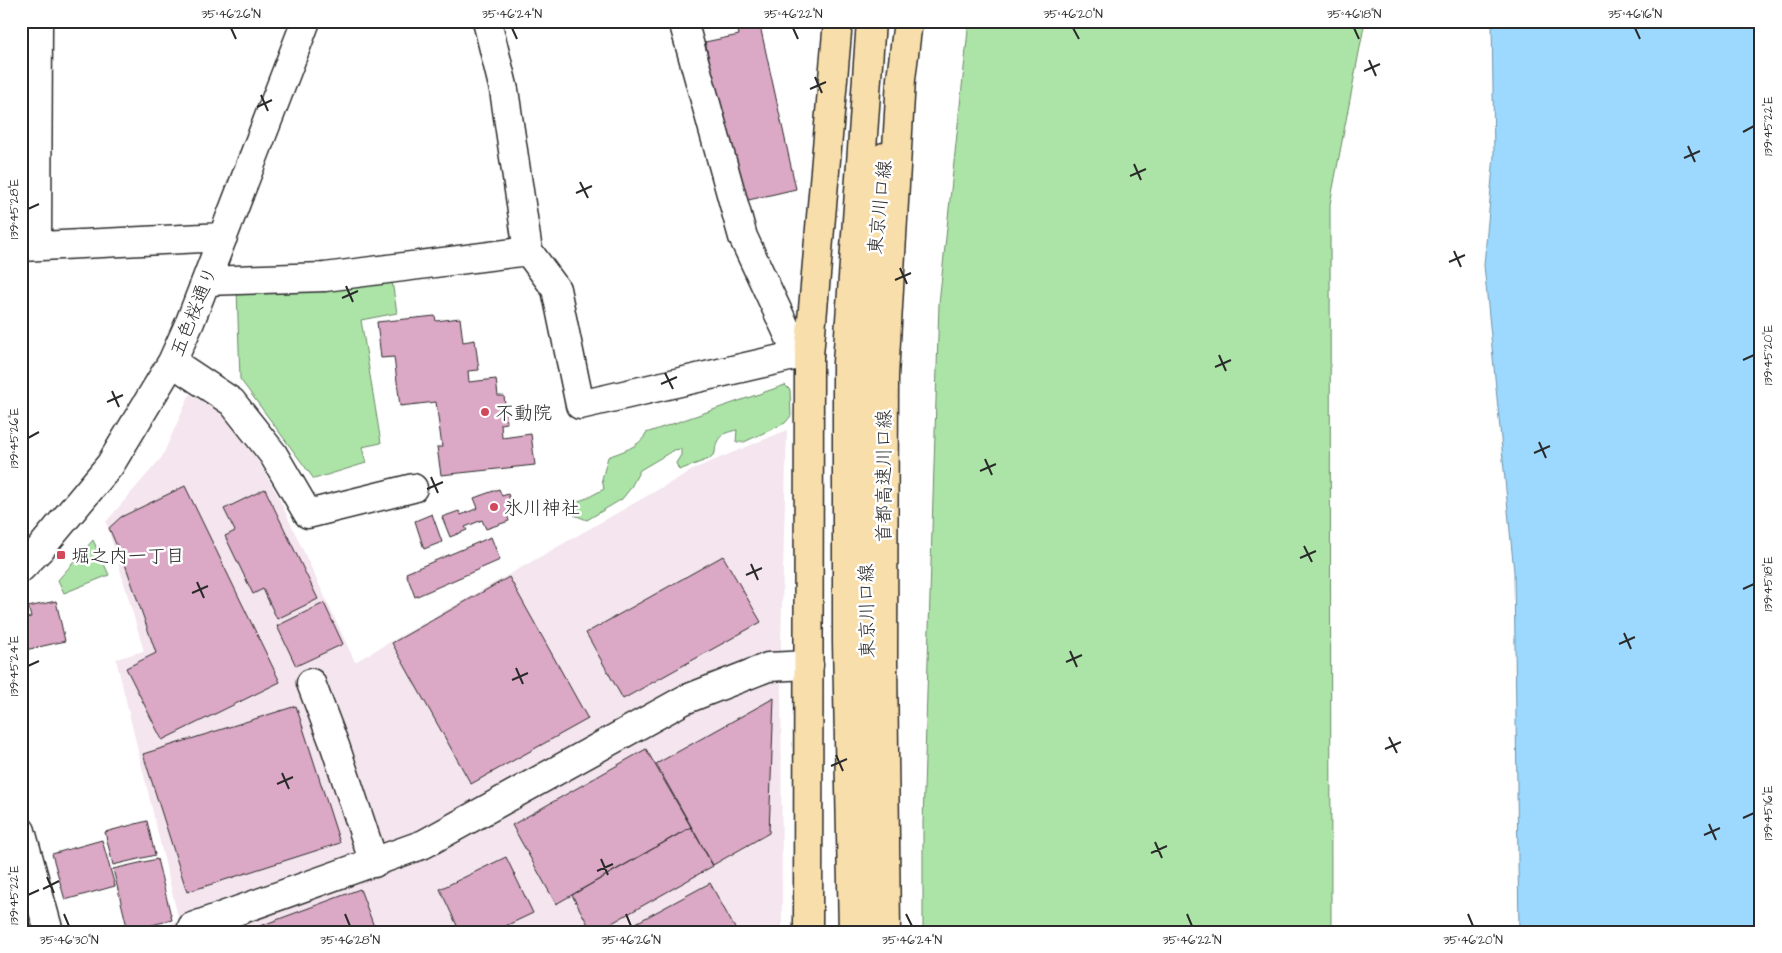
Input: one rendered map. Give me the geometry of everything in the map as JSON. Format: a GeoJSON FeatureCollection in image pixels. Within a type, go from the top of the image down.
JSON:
{"type":"FeatureCollection","features":[{"type":"Feature","properties":{"kind":"main road"},"geometry":{"type":"LineString","coordinates":[[808,932],[809,665],[804,355],[838,21]]}},
{"type":"Feature","properties":{"kind":"main road","name":"首都高速川口線"},"geometry":{"type":"LineString","coordinates":[[853,932],[847,642],[848,363],[871,21]]}},
{"type":"Feature","properties":{"kind":"main road","name":"東京川口線"},"geometry":{"type":"LineString","coordinates":[[872,932],[861,394],[897,21]]}},
{"type":"Feature","properties":{"kind":"main road","name":"首都高速川口線"},"geometry":{"type":"LineString","coordinates":[[886,932],[883,660],[884,376],[901,79],[908,21]]}},
{"type":"Feature","properties":{"kind":"street"},"geometry":{"type":"LineString","coordinates":[[38,21],[29,247],[223,237]]}},
{"type":"Feature","properties":{"kind":"street","name":"五色桜通り"},"geometry":{"type":"LineString","coordinates":[[21,568],[40,549],[110,466],[172,362],[206,281],[306,21]]}},
{"type":"Feature","properties":{"kind":"street"},"geometry":{"type":"LineString","coordinates":[[486,21],[504,90],[528,251],[556,289],[580,405],[804,355],[743,237],[682,21]]}},
{"type":"Feature","properties":{"kind":"street"},"geometry":{"type":"LineString","coordinates":[[206,281],[325,277],[528,251]]}},
{"type":"Feature","properties":{"kind":"street"},"geometry":{"type":"LineString","coordinates":[[172,362],[232,402],[273,454],[308,514],[414,488]]}},
{"type":"Feature","properties":{"kind":"street"},"geometry":{"type":"LineString","coordinates":[[194,932],[192,927],[424,844],[684,700],[768,668],[809,665]]}},
{"type":"Feature","properties":{"kind":"street"},"geometry":{"type":"LineString","coordinates":[[311,683],[336,746],[374,863]]}},
{"type":"Feature","properties":{"kind":"street"},"geometry":{"type":"LineString","coordinates":[[21,831],[49,932]]}},
{"type":"Feature","properties":{"kind":"shaded area"},"geometry":{"type":"Polygon","coordinates":[[[190,394],[219,411],[250,447],[277,494],[355,662],[698,467],[787,430],[781,642],[782,932],[145,932],[179,921],[116,659],[144,651],[106,522],[162,457],[190,394]]]}},
{"type":"Feature","properties":{"kind":"green space"},"geometry":{"type":"Polygon","coordinates":[[[969,21],[1365,21],[1330,204],[1331,932],[923,932],[923,823],[939,303],[969,21]]]}},
{"type":"Feature","properties":{"kind":"green space"},"geometry":{"type":"Polygon","coordinates":[[[391,275],[397,313],[361,320],[381,443],[362,447],[366,463],[314,479],[240,379],[237,289],[391,275]]]}},
{"type":"Feature","properties":{"kind":"green space"},"geometry":{"type":"Polygon","coordinates":[[[785,385],[790,390],[791,416],[785,423],[744,442],[736,442],[737,430],[724,434],[718,439],[715,453],[709,459],[679,470],[676,463],[681,455],[681,449],[674,450],[640,470],[630,489],[622,499],[587,520],[574,515],[573,503],[604,489],[602,479],[608,457],[640,442],[646,433],[785,385]]]}},
{"type":"Feature","properties":{"kind":"green space"},"geometry":{"type":"Polygon","coordinates":[[[93,540],[109,575],[64,593],[58,580],[93,540]]]}},
{"type":"Feature","properties":{"kind":"water"},"geometry":{"type":"Polygon","coordinates":[[[1492,21],[1761,21],[1761,932],[1519,932],[1514,572],[1484,265],[1494,156],[1492,21]]]}},
{"type":"Feature","properties":{"kind":"building"},"geometry":{"type":"Polygon","coordinates":[[[736,21],[759,21],[796,189],[740,202],[705,42],[739,35],[736,21]]]}},
{"type":"Feature","properties":{"kind":"building"},"geometry":{"type":"Polygon","coordinates":[[[435,316],[436,321],[460,318],[463,342],[475,340],[479,370],[468,371],[469,382],[496,379],[498,396],[504,396],[506,413],[507,423],[501,424],[502,438],[531,434],[535,465],[441,475],[437,447],[442,447],[436,402],[400,406],[394,357],[381,358],[377,322],[435,316]]]}},
{"type":"Feature","properties":{"kind":"building"},"geometry":{"type":"Polygon","coordinates":[[[185,486],[280,682],[162,740],[126,668],[156,653],[126,567],[109,528],[121,517],[185,486]]]}},
{"type":"Feature","properties":{"kind":"building"},"geometry":{"type":"Polygon","coordinates":[[[265,489],[318,599],[277,619],[263,589],[253,594],[225,536],[235,531],[224,509],[265,489]]]}},
{"type":"Feature","properties":{"kind":"building"},"geometry":{"type":"Polygon","coordinates":[[[499,489],[502,496],[508,494],[514,511],[507,514],[509,521],[486,529],[482,520],[465,527],[467,530],[450,537],[442,517],[459,511],[461,515],[478,508],[474,498],[499,489]]]}},
{"type":"Feature","properties":{"kind":"building"},"geometry":{"type":"Polygon","coordinates":[[[432,514],[442,542],[424,549],[415,521],[432,514]]]}},
{"type":"Feature","properties":{"kind":"building"},"geometry":{"type":"Polygon","coordinates":[[[491,537],[500,560],[415,597],[406,573],[491,537]]]}},
{"type":"Feature","properties":{"kind":"building"},"geometry":{"type":"Polygon","coordinates":[[[723,556],[761,622],[623,699],[586,633],[723,556]]]}},
{"type":"Feature","properties":{"kind":"building"},"geometry":{"type":"Polygon","coordinates":[[[509,577],[588,719],[471,784],[392,643],[509,577]]]}},
{"type":"Feature","properties":{"kind":"building"},"geometry":{"type":"Polygon","coordinates":[[[56,601],[65,641],[21,651],[21,619],[31,617],[28,607],[56,601]]]}},
{"type":"Feature","properties":{"kind":"building"},"geometry":{"type":"Polygon","coordinates":[[[324,603],[343,644],[296,666],[277,626],[324,603]]]}},
{"type":"Feature","properties":{"kind":"building"},"geometry":{"type":"Polygon","coordinates":[[[774,698],[769,833],[713,865],[656,764],[774,698]]]}},
{"type":"Feature","properties":{"kind":"building"},"geometry":{"type":"Polygon","coordinates":[[[296,706],[340,843],[187,892],[143,754],[296,706]]]}},
{"type":"Feature","properties":{"kind":"building"},"geometry":{"type":"Polygon","coordinates":[[[646,749],[691,827],[556,904],[512,825],[646,749]]]}},
{"type":"Feature","properties":{"kind":"building"},"geometry":{"type":"Polygon","coordinates":[[[147,821],[155,855],[113,865],[105,832],[147,821]]]}},
{"type":"Feature","properties":{"kind":"building"},"geometry":{"type":"Polygon","coordinates":[[[691,827],[713,866],[596,932],[592,932],[572,895],[691,827]]]}},
{"type":"Feature","properties":{"kind":"building"},"geometry":{"type":"Polygon","coordinates":[[[102,840],[115,886],[65,900],[52,854],[102,840]]]}},
{"type":"Feature","properties":{"kind":"building"},"geometry":{"type":"Polygon","coordinates":[[[506,857],[533,913],[493,932],[460,932],[440,889],[506,857]]]}},
{"type":"Feature","properties":{"kind":"building"},"geometry":{"type":"Polygon","coordinates":[[[157,859],[172,920],[128,931],[113,869],[157,859]]]}},
{"type":"Feature","properties":{"kind":"building"},"geometry":{"type":"Polygon","coordinates":[[[710,883],[737,932],[641,932],[636,923],[710,883]]]}},
{"type":"Feature","properties":{"kind":"building"},"geometry":{"type":"Polygon","coordinates":[[[360,889],[376,932],[244,932],[360,889]]]}},
{"type":"Feature","properties":{"kind":"place","name":"不動院"},"geometry":{"type":"Point","coordinates":[485,412]}},
{"type":"Feature","properties":{"kind":"place","name":"氷川神社"},"geometry":{"type":"Point","coordinates":[494,507]}},
{"type":"Feature","properties":{"kind":"place","name":"堀之内一丁目"},"geometry":{"type":"Point","coordinates":[61,555]}}]}
